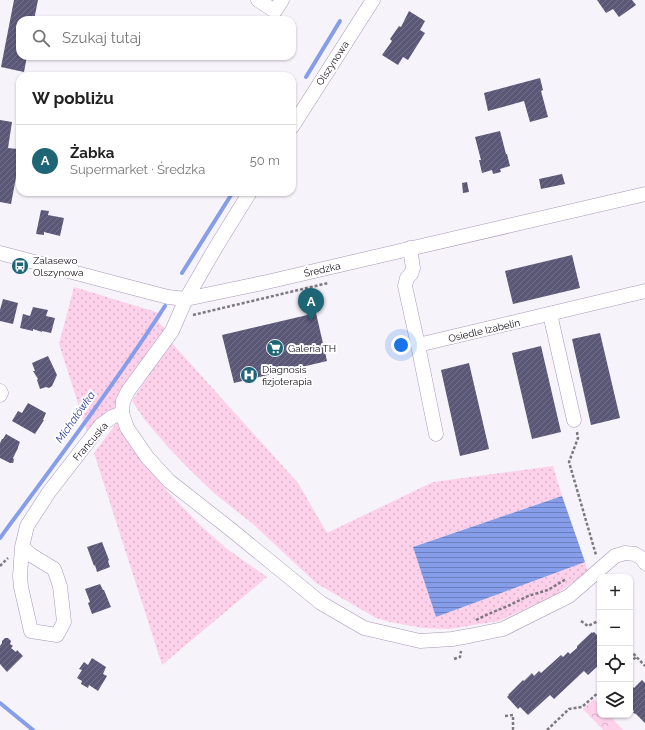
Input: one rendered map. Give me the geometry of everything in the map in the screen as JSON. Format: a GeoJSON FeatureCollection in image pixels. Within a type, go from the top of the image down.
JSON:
{"type":"FeatureCollection","features":[{"type":"Feature","properties":{"kind":"street"},"geometry":{"type":"LineString","coordinates":[[258,0],[275,11],[282,0]]}},
{"type":"Feature","properties":{"kind":"street","name":"Olszynowa"},"geometry":{"type":"LineString","coordinates":[[296,121],[373,0]]}},
{"type":"Feature","properties":{"kind":"street","name":"Średzka"},"geometry":{"type":"LineString","coordinates":[[0,253],[168,297],[186,299],[267,282],[645,194]]}},
{"type":"Feature","properties":{"kind":"street"},"geometry":{"type":"LineString","coordinates":[[247,196],[216,246],[186,299],[172,331],[128,391],[123,401],[122,413],[127,428],[147,457],[169,481],[321,603],[364,628],[420,641],[464,637],[503,629],[569,596],[615,556],[625,553],[635,554],[643,559],[645,563]]}},
{"type":"Feature","properties":{"kind":"street"},"geometry":{"type":"LineString","coordinates":[[410,248],[413,268],[411,274],[407,278],[405,286],[436,434]]}},
{"type":"Feature","properties":{"kind":"street","name":"Osiedle Izabelin"},"geometry":{"type":"LineString","coordinates":[[418,345],[645,291]]}},
{"type":"Feature","properties":{"kind":"street"},"geometry":{"type":"LineString","coordinates":[[550,314],[574,420]]}},
{"type":"Feature","properties":{"kind":"street"},"geometry":{"type":"LineString","coordinates":[[0,391],[0,395]]}},
{"type":"Feature","properties":{"kind":"street","name":"Francuska"},"geometry":{"type":"LineString","coordinates":[[22,547],[31,555],[54,569],[60,586],[64,622],[57,634],[31,631],[21,587],[20,567],[22,547],[28,526],[49,492],[101,425],[122,413]]}},
{"type":"Feature","properties":{"kind":"path"},"geometry":{"type":"LineString","coordinates":[[574,420],[578,438],[569,462],[596,557],[601,553]]}},
{"type":"Feature","properties":{"kind":"path"},"geometry":{"type":"LineString","coordinates":[[472,624],[476,620],[486,615],[528,596],[548,590],[572,576]]}},
{"type":"Feature","properties":{"kind":"path"},"geometry":{"type":"LineString","coordinates":[[581,622],[588,626],[597,622]]}},
{"type":"Feature","properties":{"kind":"path"},"geometry":{"type":"LineString","coordinates":[[633,654],[645,666]]}},
{"type":"Feature","properties":{"kind":"path"},"geometry":{"type":"LineString","coordinates":[[633,660],[636,657]]}},
{"type":"Feature","properties":{"kind":"path"},"geometry":{"type":"LineString","coordinates":[[547,730],[569,709],[582,707],[597,694]]}},
{"type":"Feature","properties":{"kind":"path"},"geometry":{"type":"LineString","coordinates":[[506,716],[513,715],[514,730]]}},
{"type":"Feature","properties":{"kind":"green space"},"geometry":{"type":"Polygon","coordinates":[[[74,287],[162,315],[158,322],[168,331],[92,447],[59,344],[74,287]]]}},
{"type":"Feature","properties":{"kind":"green space"},"geometry":{"type":"Polygon","coordinates":[[[170,341],[298,483],[327,533],[433,482],[553,466],[562,496],[413,547],[436,617],[585,562],[588,571],[557,594],[499,621],[449,629],[423,628],[376,618],[316,583],[253,524],[215,494],[167,446],[145,420],[132,401],[170,341]]]}},
{"type":"Feature","properties":{"kind":"green space"},"geometry":{"type":"Polygon","coordinates":[[[117,422],[126,438],[168,492],[200,525],[227,549],[267,577],[162,665],[94,453],[117,422]]]}},
{"type":"Feature","properties":{"kind":"green space"},"geometry":{"type":"Polygon","coordinates":[[[594,699],[597,702],[597,718],[612,718],[623,730],[603,730],[583,709],[594,699]]]}},
{"type":"Feature","properties":{"kind":"water"},"geometry":{"type":"Polygon","coordinates":[[[562,496],[585,562],[436,617],[413,547],[562,496]]]}},
{"type":"Feature","properties":{"kind":"building"},"geometry":{"type":"Polygon","coordinates":[[[14,0],[38,0],[35,16],[16,16],[16,60],[26,60],[24,72],[1,67],[14,0]]]}},
{"type":"Feature","properties":{"kind":"building"},"geometry":{"type":"Polygon","coordinates":[[[597,0],[632,0],[636,5],[619,17],[613,9],[606,13],[597,0]]]}},
{"type":"Feature","properties":{"kind":"building"},"geometry":{"type":"Polygon","coordinates":[[[409,11],[425,21],[420,30],[425,33],[408,60],[403,57],[398,65],[382,55],[392,41],[390,39],[399,26],[401,27],[409,11]]]}},
{"type":"Feature","properties":{"kind":"building"},"geometry":{"type":"Polygon","coordinates":[[[540,78],[543,90],[541,91],[548,117],[530,122],[524,101],[488,111],[484,93],[540,78]]]}},
{"type":"Feature","properties":{"kind":"building"},"geometry":{"type":"Polygon","coordinates":[[[0,120],[12,122],[8,148],[16,149],[16,177],[11,204],[0,202],[0,120]]]}},
{"type":"Feature","properties":{"kind":"building"},"geometry":{"type":"Polygon","coordinates":[[[500,131],[510,166],[500,169],[501,172],[493,174],[492,170],[482,173],[479,160],[481,160],[475,137],[500,131]]]}},
{"type":"Feature","properties":{"kind":"building"},"geometry":{"type":"Polygon","coordinates":[[[562,174],[565,184],[541,189],[539,179],[562,174]]]}},
{"type":"Feature","properties":{"kind":"building"},"geometry":{"type":"Polygon","coordinates":[[[467,182],[469,192],[463,193],[462,183],[467,182]]]}},
{"type":"Feature","properties":{"kind":"building"},"geometry":{"type":"Polygon","coordinates":[[[41,210],[49,211],[48,215],[64,218],[60,236],[44,232],[44,235],[36,234],[41,210]]]}},
{"type":"Feature","properties":{"kind":"building"},"geometry":{"type":"Polygon","coordinates":[[[572,255],[580,288],[513,304],[505,271],[572,255]]]}},
{"type":"Feature","properties":{"kind":"building"},"geometry":{"type":"Polygon","coordinates":[[[3,299],[18,303],[13,324],[0,321],[0,310],[3,299]]]}},
{"type":"Feature","properties":{"kind":"building"},"geometry":{"type":"Polygon","coordinates":[[[33,307],[48,310],[46,316],[55,318],[51,333],[20,328],[23,314],[30,316],[33,307]]]}},
{"type":"Feature","properties":{"kind":"building","name":"Galeria TH"},"geometry":{"type":"Polygon","coordinates":[[[316,313],[327,361],[234,383],[222,335],[316,313]]]}},
{"type":"Feature","properties":{"kind":"building"},"geometry":{"type":"Polygon","coordinates":[[[600,333],[620,418],[591,425],[572,339],[600,333]]]}},
{"type":"Feature","properties":{"kind":"building"},"geometry":{"type":"Polygon","coordinates":[[[541,346],[561,432],[532,439],[512,353],[541,346]]]}},
{"type":"Feature","properties":{"kind":"building"},"geometry":{"type":"Polygon","coordinates":[[[48,356],[57,375],[52,386],[49,388],[46,387],[40,389],[38,379],[33,371],[35,371],[32,363],[48,356]]]}},
{"type":"Feature","properties":{"kind":"building"},"geometry":{"type":"Polygon","coordinates":[[[469,363],[489,449],[460,456],[441,370],[469,363]]]}},
{"type":"Feature","properties":{"kind":"building"},"geometry":{"type":"Polygon","coordinates":[[[28,403],[46,413],[44,420],[35,434],[12,421],[18,411],[22,413],[28,403]]]}},
{"type":"Feature","properties":{"kind":"building"},"geometry":{"type":"Polygon","coordinates":[[[6,434],[20,442],[13,458],[13,463],[0,458],[0,443],[6,434]]]}},
{"type":"Feature","properties":{"kind":"building"},"geometry":{"type":"Polygon","coordinates":[[[102,542],[110,567],[97,572],[87,547],[102,542]]]}},
{"type":"Feature","properties":{"kind":"building"},"geometry":{"type":"Polygon","coordinates":[[[100,584],[111,607],[92,614],[88,603],[90,602],[85,589],[100,584]]]}},
{"type":"Feature","properties":{"kind":"building"},"geometry":{"type":"Polygon","coordinates":[[[592,632],[597,635],[597,667],[588,675],[584,671],[554,699],[550,695],[528,715],[520,707],[518,709],[507,697],[532,673],[534,676],[539,671],[541,673],[561,655],[563,657],[568,652],[570,654],[577,648],[577,646],[592,632]]]}},
{"type":"Feature","properties":{"kind":"building"},"geometry":{"type":"Polygon","coordinates":[[[5,638],[8,638],[11,641],[10,644],[13,646],[11,648],[16,652],[17,650],[23,656],[7,672],[0,664],[0,646],[5,638]]]}},
{"type":"Feature","properties":{"kind":"building"},"geometry":{"type":"Polygon","coordinates":[[[92,658],[106,667],[103,674],[107,676],[98,691],[89,685],[88,688],[81,684],[82,681],[77,678],[82,670],[79,669],[84,662],[88,665],[92,658]]]}},
{"type":"Feature","properties":{"kind":"building"},"geometry":{"type":"Polygon","coordinates":[[[642,680],[645,683],[645,723],[633,713],[633,687],[634,688],[642,680]]]}},
{"type":"Feature","properties":{"kind":"waterway","name":"Michałówka"},"geometry":{"type":"LineString","coordinates":[[306,77],[340,21]]}},
{"type":"Feature","properties":{"kind":"waterway","name":"Michałówka"},"geometry":{"type":"LineString","coordinates":[[182,273],[230,196]]}},
{"type":"Feature","properties":{"kind":"waterway","name":"Michałówka"},"geometry":{"type":"LineString","coordinates":[[0,538],[105,394],[146,336],[165,306]]}},
{"type":"Feature","properties":{"kind":"waterway","name":"Michałówka"},"geometry":{"type":"LineString","coordinates":[[0,703],[33,730]]}},
{"type":"Feature","properties":{"kind":"place","name":"Zalasewo Olszynowa"},"geometry":{"type":"Point","coordinates":[20,266]}},
{"type":"Feature","properties":{"kind":"place","name":"Żabka"},"geometry":{"type":"Point","coordinates":[311,321]}},
{"type":"Feature","properties":{"kind":"place","name":"Galeria TH"},"geometry":{"type":"Point","coordinates":[275,348]}},
{"type":"Feature","properties":{"kind":"place","name":"Diagnosis fizjoterapia"},"geometry":{"type":"Point","coordinates":[249,375]}}]}
